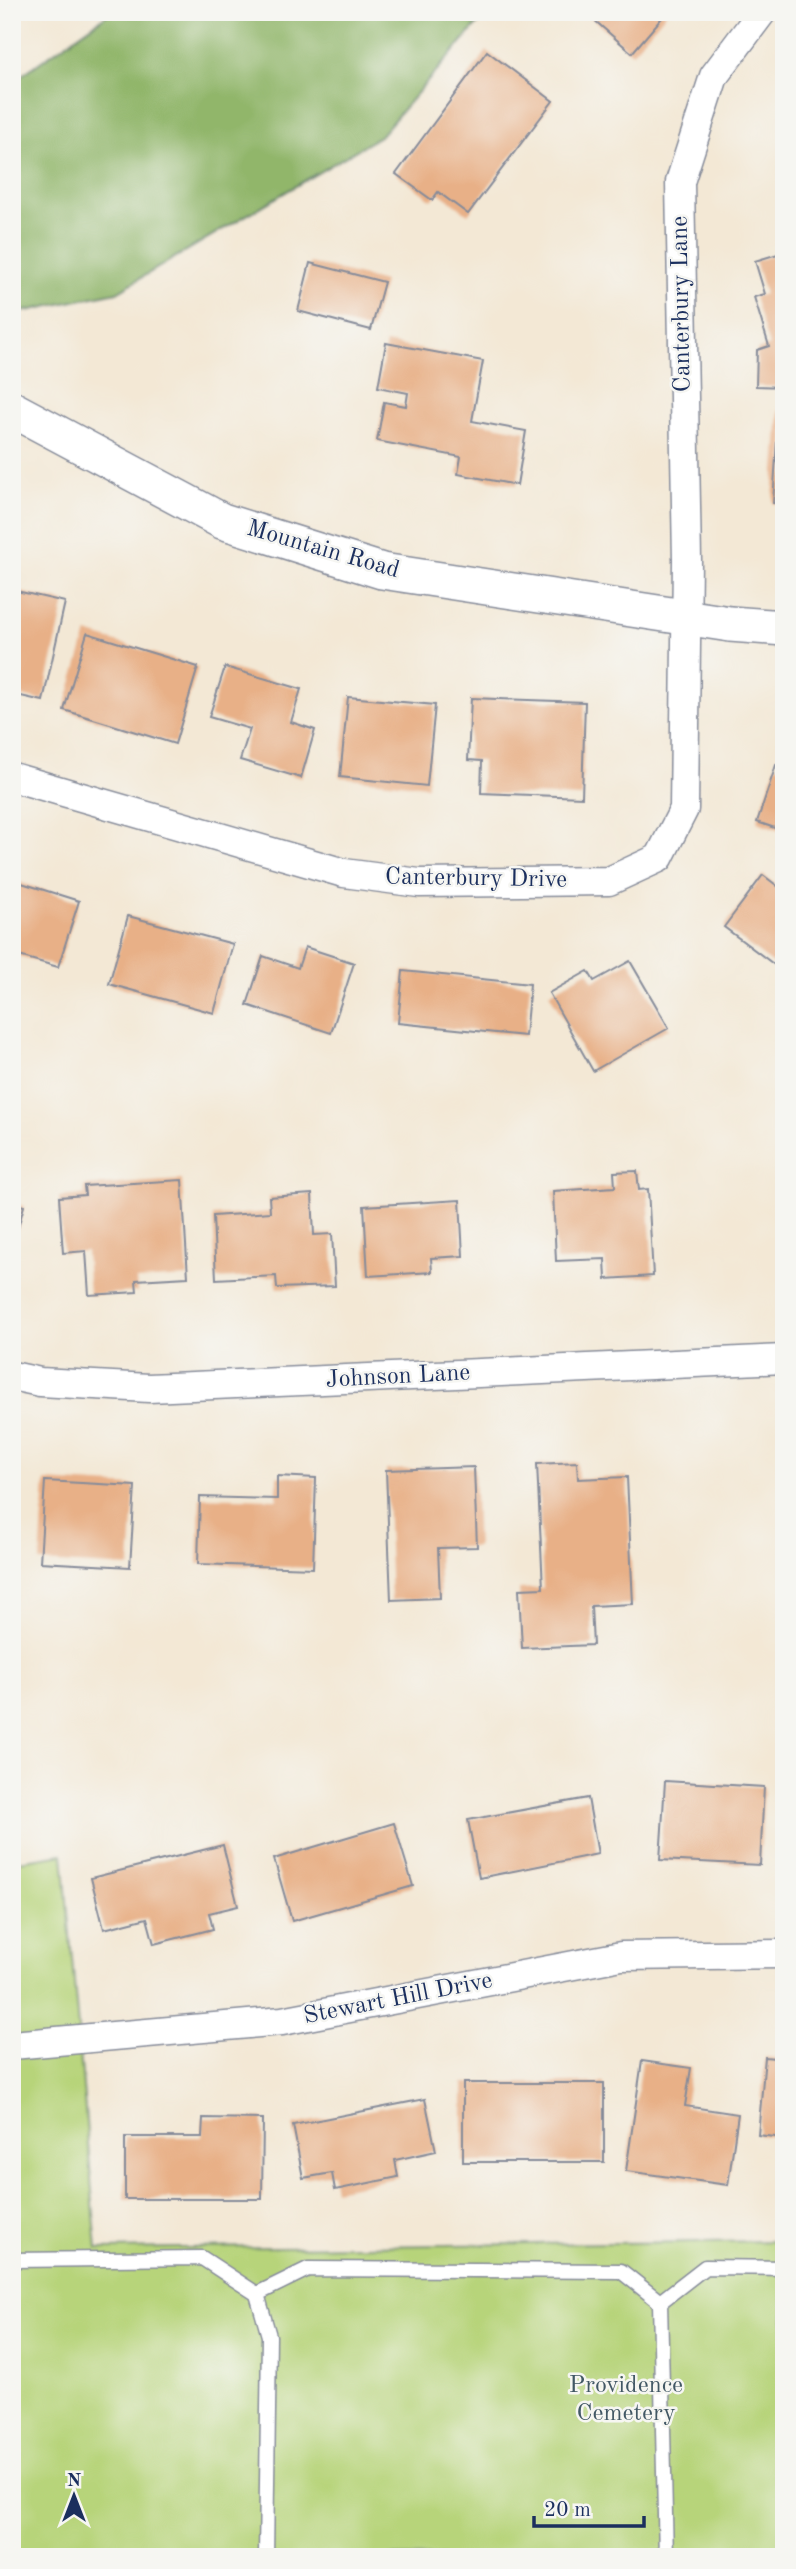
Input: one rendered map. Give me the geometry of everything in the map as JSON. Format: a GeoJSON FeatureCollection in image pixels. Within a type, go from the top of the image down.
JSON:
{"type":"FeatureCollection","features":[{"type":"Feature","properties":{"kind":"street","name":"Canterbury Lane"},"geometry":{"type":"LineString","coordinates":[[686,616],[680,182],[715,76],[762,12]]}},
{"type":"Feature","properties":{"kind":"street","name":"Mountain Road"},"geometry":{"type":"LineString","coordinates":[[12,409],[222,521],[383,571],[730,624],[784,628]]}},
{"type":"Feature","properties":{"kind":"street","name":"Canterbury Drive"},"geometry":{"type":"LineString","coordinates":[[12,777],[344,873],[419,883],[610,881],[659,858],[684,809],[686,616]]}},
{"type":"Feature","properties":{"kind":"street","name":"Johnson Lane"},"geometry":{"type":"LineString","coordinates":[[12,1376],[40,1382],[149,1388],[784,1359]]}},
{"type":"Feature","properties":{"kind":"street","name":"Stewart Hill Drive"},"geometry":{"type":"LineString","coordinates":[[12,2045],[282,2021],[621,1956],[784,1954]]}},
{"type":"Feature","properties":{"kind":"lane"},"geometry":{"type":"LineString","coordinates":[[12,2260],[202,2258],[257,2294],[269,2336],[266,2557]]}},
{"type":"Feature","properties":{"kind":"lane"},"geometry":{"type":"LineString","coordinates":[[660,2302],[705,2267],[784,2268]]}},
{"type":"Feature","properties":{"kind":"lane"},"geometry":{"type":"LineString","coordinates":[[257,2294],[308,2269],[621,2271],[660,2302]]}},
{"type":"Feature","properties":{"kind":"lane"},"geometry":{"type":"LineString","coordinates":[[660,2302],[666,2557]]}},
{"type":"Feature","properties":{"kind":"green space"},"geometry":{"type":"Polygon","coordinates":[[[111,12],[488,12],[380,136],[117,292],[12,314],[12,82],[111,12]]]}},
{"type":"Feature","properties":{"kind":"green space","name":"Providence Cemetery"},"geometry":{"type":"Polygon","coordinates":[[[63,1854],[97,2249],[784,2241],[784,2557],[12,2557],[12,1862],[63,1854]]]}},
{"type":"Feature","properties":{"kind":"building"},"geometry":{"type":"Polygon","coordinates":[[[585,12],[667,12],[632,53],[585,12]]]}},
{"type":"Feature","properties":{"kind":"building"},"geometry":{"type":"Polygon","coordinates":[[[487,51],[553,101],[468,214],[438,192],[432,200],[396,174],[487,51]]]}},
{"type":"Feature","properties":{"kind":"building"},"geometry":{"type":"Polygon","coordinates":[[[784,252],[784,387],[756,386],[757,350],[769,346],[754,297],[765,294],[755,261],[784,252]]]}},
{"type":"Feature","properties":{"kind":"building"},"geometry":{"type":"Polygon","coordinates":[[[310,263],[384,282],[371,330],[298,311],[310,263]]]}},
{"type":"Feature","properties":{"kind":"building"},"geometry":{"type":"Polygon","coordinates":[[[386,343],[483,361],[472,421],[526,431],[517,485],[458,474],[461,457],[377,441],[384,402],[406,406],[408,393],[378,387],[386,343]]]}},
{"type":"Feature","properties":{"kind":"building"},"geometry":{"type":"Polygon","coordinates":[[[779,410],[784,410],[784,504],[773,503],[779,410]]]}},
{"type":"Feature","properties":{"kind":"building"},"geometry":{"type":"Polygon","coordinates":[[[12,590],[65,602],[43,701],[12,694],[12,590]]]}},
{"type":"Feature","properties":{"kind":"building"},"geometry":{"type":"Polygon","coordinates":[[[87,633],[198,667],[175,744],[64,710],[87,633]]]}},
{"type":"Feature","properties":{"kind":"building"},"geometry":{"type":"Polygon","coordinates":[[[225,667],[301,689],[291,722],[315,730],[301,778],[240,760],[250,729],[209,717],[225,667]]]}},
{"type":"Feature","properties":{"kind":"building"},"geometry":{"type":"Polygon","coordinates":[[[348,697],[435,705],[427,786],[340,777],[348,697]]]}},
{"type":"Feature","properties":{"kind":"building"},"geometry":{"type":"Polygon","coordinates":[[[471,698],[585,702],[582,797],[481,793],[482,761],[468,760],[471,698]]]}},
{"type":"Feature","properties":{"kind":"building"},"geometry":{"type":"Polygon","coordinates":[[[776,765],[784,768],[784,831],[757,822],[776,765]]]}},
{"type":"Feature","properties":{"kind":"building"},"geometry":{"type":"Polygon","coordinates":[[[763,875],[784,891],[784,972],[724,927],[763,875]]]}},
{"type":"Feature","properties":{"kind":"building"},"geometry":{"type":"Polygon","coordinates":[[[12,880],[79,901],[58,967],[12,954],[12,880]]]}},
{"type":"Feature","properties":{"kind":"building"},"geometry":{"type":"Polygon","coordinates":[[[128,916],[233,944],[214,1013],[109,984],[128,916]]]}},
{"type":"Feature","properties":{"kind":"building"},"geometry":{"type":"Polygon","coordinates":[[[305,947],[354,963],[331,1033],[247,1005],[263,956],[298,968],[305,947]]]}},
{"type":"Feature","properties":{"kind":"building"},"geometry":{"type":"Polygon","coordinates":[[[630,961],[669,1028],[593,1071],[549,993],[588,971],[594,981],[630,961]]]}},
{"type":"Feature","properties":{"kind":"building"},"geometry":{"type":"Polygon","coordinates":[[[403,971],[530,984],[525,1036],[398,1023],[403,971]]]}},
{"type":"Feature","properties":{"kind":"building"},"geometry":{"type":"Polygon","coordinates":[[[637,1171],[639,1190],[648,1189],[653,1276],[606,1279],[605,1259],[556,1261],[553,1191],[615,1187],[614,1172],[637,1171]]]}},
{"type":"Feature","properties":{"kind":"building"},"geometry":{"type":"Polygon","coordinates":[[[182,1180],[188,1277],[136,1280],[137,1292],[89,1295],[86,1251],[63,1253],[59,1197],[85,1195],[84,1186],[182,1180]]]}},
{"type":"Feature","properties":{"kind":"building"},"geometry":{"type":"Polygon","coordinates":[[[312,1194],[314,1235],[332,1234],[335,1286],[277,1288],[276,1276],[216,1279],[213,1216],[270,1212],[269,1197],[312,1194]]]}},
{"type":"Feature","properties":{"kind":"building"},"geometry":{"type":"Polygon","coordinates":[[[460,1200],[463,1256],[431,1258],[432,1272],[368,1276],[364,1206],[460,1200]]]}},
{"type":"Feature","properties":{"kind":"building"},"geometry":{"type":"Polygon","coordinates":[[[12,1203],[24,1206],[13,1246],[12,1246],[12,1203]]]}},
{"type":"Feature","properties":{"kind":"building"},"geometry":{"type":"Polygon","coordinates":[[[577,1462],[578,1479],[627,1477],[633,1604],[591,1606],[593,1645],[522,1648],[519,1589],[543,1588],[537,1464],[577,1462]]]}},
{"type":"Feature","properties":{"kind":"building"},"geometry":{"type":"Polygon","coordinates":[[[474,1467],[477,1547],[438,1548],[440,1598],[391,1600],[386,1470],[474,1467]]]}},
{"type":"Feature","properties":{"kind":"building"},"geometry":{"type":"Polygon","coordinates":[[[277,1476],[316,1478],[313,1568],[198,1564],[200,1497],[277,1499],[277,1476]]]}},
{"type":"Feature","properties":{"kind":"building"},"geometry":{"type":"Polygon","coordinates":[[[45,1481],[135,1486],[130,1567],[40,1562],[45,1481]]]}},
{"type":"Feature","properties":{"kind":"building"},"geometry":{"type":"Polygon","coordinates":[[[665,1781],[764,1787],[760,1865],[660,1860],[665,1781]]]}},
{"type":"Feature","properties":{"kind":"building"},"geometry":{"type":"Polygon","coordinates":[[[588,1798],[598,1854],[479,1878],[468,1820],[588,1798]]]}},
{"type":"Feature","properties":{"kind":"building"},"geometry":{"type":"Polygon","coordinates":[[[394,1823],[413,1886],[292,1921],[274,1859],[394,1823]]]}},
{"type":"Feature","properties":{"kind":"building"},"geometry":{"type":"Polygon","coordinates":[[[223,1845],[238,1906],[209,1913],[213,1929],[154,1944],[147,1918],[104,1929],[91,1878],[223,1845]]]}},
{"type":"Feature","properties":{"kind":"building"},"geometry":{"type":"Polygon","coordinates":[[[765,2057],[784,2059],[784,2138],[758,2135],[765,2057]]]}},
{"type":"Feature","properties":{"kind":"building"},"geometry":{"type":"Polygon","coordinates":[[[642,2061],[691,2068],[685,2106],[738,2114],[728,2185],[626,2171],[642,2061]]]}},
{"type":"Feature","properties":{"kind":"building"},"geometry":{"type":"Polygon","coordinates":[[[463,2083],[604,2083],[604,2162],[463,2162],[463,2083]]]}},
{"type":"Feature","properties":{"kind":"building"},"geometry":{"type":"Polygon","coordinates":[[[425,2099],[436,2151],[395,2160],[398,2177],[335,2190],[332,2173],[303,2178],[293,2125],[425,2099]]]}},
{"type":"Feature","properties":{"kind":"building"},"geometry":{"type":"Polygon","coordinates":[[[203,2118],[263,2119],[262,2199],[125,2199],[125,2137],[202,2137],[203,2118]]]}}]}
